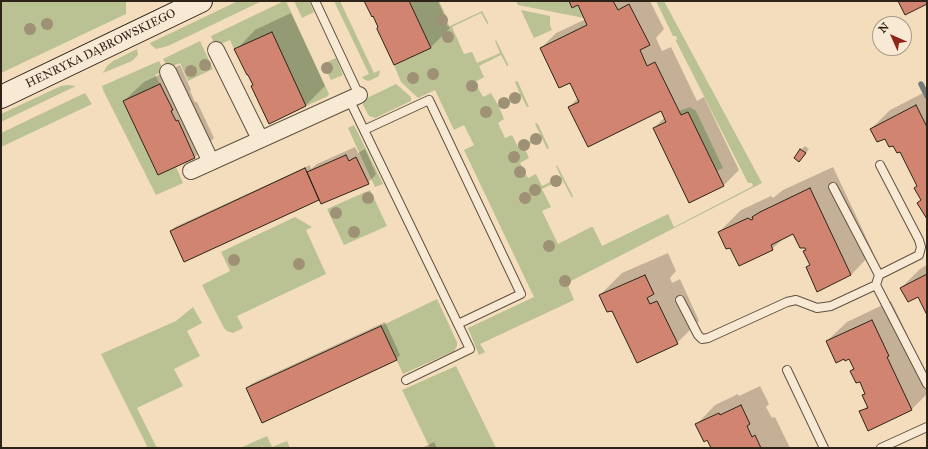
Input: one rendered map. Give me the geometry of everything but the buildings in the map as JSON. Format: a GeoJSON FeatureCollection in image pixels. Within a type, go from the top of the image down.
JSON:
{"type":"FeatureCollection","features":[{"type":"Feature","properties":{"kind":"street","name":"HENRYKA DĄBROWSKIEGO"},"geometry":{"type":"LineString","coordinates":[[1,97],[201,1]]}},
{"type":"Feature","properties":{"kind":"street"},"geometry":{"type":"LineString","coordinates":[[216,50],[260,139]]}},
{"type":"Feature","properties":{"kind":"street"},"geometry":{"type":"LineString","coordinates":[[168,72],[211,162]]}},
{"type":"Feature","properties":{"kind":"street"},"geometry":{"type":"LineString","coordinates":[[191,171],[354,97]]}},
{"type":"Feature","properties":{"kind":"lane"},"geometry":{"type":"LineString","coordinates":[[315,1],[354,97],[364,130],[470,349],[406,380]]}},
{"type":"Feature","properties":{"kind":"lane"},"geometry":{"type":"LineString","coordinates":[[364,130],[429,100],[521,294],[458,324]]}},
{"type":"Feature","properties":{"kind":"lane"},"geometry":{"type":"LineString","coordinates":[[879,275],[919,255],[921,247],[919,240],[880,165]]}},
{"type":"Feature","properties":{"kind":"lane"},"geometry":{"type":"LineString","coordinates":[[833,187],[879,275],[876,285],[927,384]]}},
{"type":"Feature","properties":{"kind":"lane"},"geometry":{"type":"LineString","coordinates":[[680,300],[698,335],[702,338],[708,338],[786,302],[796,300],[818,308],[824,308],[876,285]]}},
{"type":"Feature","properties":{"kind":"lane"},"geometry":{"type":"LineString","coordinates":[[787,370],[824,448]]}},
{"type":"Feature","properties":{"kind":"lane"},"geometry":{"type":"LineString","coordinates":[[881,448],[927,426]]}},
{"type":"Feature","properties":{"kind":"green space"},"geometry":{"type":"Polygon","coordinates":[[[1,1],[126,1],[126,14],[1,73],[1,1]]]}},
{"type":"Feature","properties":{"kind":"green space"},"geometry":{"type":"Polygon","coordinates":[[[238,1],[262,1],[168,46],[156,49],[150,43],[238,1]]]}},
{"type":"Feature","properties":{"kind":"green space"},"geometry":{"type":"Polygon","coordinates":[[[286,1],[329,94],[328,96],[306,106],[272,32],[234,49],[230,40],[215,46],[211,36],[286,1]]]}},
{"type":"Feature","properties":{"kind":"green space"},"geometry":{"type":"Polygon","coordinates":[[[294,1],[309,1],[314,12],[302,18],[294,1]]]}},
{"type":"Feature","properties":{"kind":"green space"},"geometry":{"type":"Polygon","coordinates":[[[334,1],[340,1],[374,73],[380,70],[379,76],[369,81],[362,77],[369,74],[334,1]]]}},
{"type":"Feature","properties":{"kind":"green space"},"geometry":{"type":"Polygon","coordinates":[[[409,1],[439,1],[446,16],[443,17],[448,27],[482,11],[488,25],[481,13],[452,27],[464,54],[472,52],[477,63],[500,53],[495,41],[496,40],[508,64],[507,66],[501,55],[479,66],[484,77],[475,82],[483,97],[491,93],[498,105],[520,94],[515,82],[518,82],[529,107],[527,107],[521,96],[499,107],[504,119],[498,123],[505,138],[512,135],[518,147],[541,136],[535,124],[538,124],[549,148],[547,149],[542,138],[524,147],[529,158],[520,163],[528,178],[536,174],[542,186],[561,177],[556,166],[557,165],[573,196],[572,198],[562,179],[542,189],[551,207],[542,211],[558,244],[593,227],[602,246],[668,214],[674,227],[753,186],[752,183],[748,183],[676,41],[676,36],[673,36],[656,1],[664,1],[762,183],[567,283],[574,300],[480,344],[485,352],[479,355],[468,328],[534,297],[464,150],[474,145],[464,125],[454,130],[435,90],[418,98],[401,82],[394,65],[431,48],[409,1]]]}},
{"type":"Feature","properties":{"kind":"green space"},"geometry":{"type":"Polygon","coordinates":[[[516,1],[569,1],[572,8],[578,5],[584,18],[518,5],[516,1]]]}},
{"type":"Feature","properties":{"kind":"green space"},"geometry":{"type":"Polygon","coordinates":[[[521,10],[550,16],[550,25],[552,30],[534,38],[521,10]]]}},
{"type":"Feature","properties":{"kind":"green space"},"geometry":{"type":"Polygon","coordinates":[[[200,41],[213,69],[188,81],[180,63],[168,68],[163,59],[200,41]]]}},
{"type":"Feature","properties":{"kind":"green space"},"geometry":{"type":"Polygon","coordinates":[[[137,49],[138,55],[132,61],[103,73],[107,66],[113,61],[137,49]]]}},
{"type":"Feature","properties":{"kind":"green space"},"geometry":{"type":"Polygon","coordinates":[[[336,58],[343,75],[331,80],[323,64],[336,58]]]}},
{"type":"Feature","properties":{"kind":"green space"},"geometry":{"type":"Polygon","coordinates":[[[159,61],[164,71],[155,75],[160,84],[123,101],[158,175],[176,167],[183,183],[156,195],[102,86],[159,61]]]}},
{"type":"Feature","properties":{"kind":"green space"},"geometry":{"type":"Polygon","coordinates":[[[396,84],[411,97],[411,101],[375,118],[369,116],[363,105],[365,99],[396,84]]]}},
{"type":"Feature","properties":{"kind":"green space"},"geometry":{"type":"Polygon","coordinates":[[[61,86],[76,86],[1,122],[1,114],[61,86]]]}},
{"type":"Feature","properties":{"kind":"green space"},"geometry":{"type":"Polygon","coordinates":[[[85,93],[92,104],[1,147],[1,133],[85,93]]]}},
{"type":"Feature","properties":{"kind":"green space"},"geometry":{"type":"Polygon","coordinates":[[[690,107],[696,111],[723,168],[717,171],[688,112],[681,115],[679,111],[690,107]]]}},
{"type":"Feature","properties":{"kind":"green space"},"geometry":{"type":"Polygon","coordinates":[[[354,125],[383,184],[375,187],[348,128],[354,125]]]}},
{"type":"Feature","properties":{"kind":"green space"},"geometry":{"type":"Polygon","coordinates":[[[370,190],[387,226],[344,245],[327,209],[370,190]]]}},
{"type":"Feature","properties":{"kind":"green space"},"geometry":{"type":"Polygon","coordinates":[[[295,217],[312,227],[306,230],[326,274],[237,316],[243,328],[233,333],[227,331],[224,328],[202,285],[230,271],[221,252],[295,217]]]}},
{"type":"Feature","properties":{"kind":"green space"},"geometry":{"type":"Polygon","coordinates":[[[437,299],[457,342],[457,346],[454,351],[403,374],[381,326],[437,299]]]}},
{"type":"Feature","properties":{"kind":"green space"},"geometry":{"type":"Polygon","coordinates":[[[193,307],[202,323],[187,331],[200,356],[174,369],[183,386],[137,408],[157,448],[148,448],[101,354],[176,321],[193,307]]]}},
{"type":"Feature","properties":{"kind":"green space"},"geometry":{"type":"Polygon","coordinates":[[[456,366],[496,448],[430,448],[402,390],[456,366]]]}},
{"type":"Feature","properties":{"kind":"green space"},"geometry":{"type":"Polygon","coordinates":[[[267,436],[272,447],[287,441],[290,448],[264,448],[263,446],[258,448],[240,448],[267,436]]]}},
{"type":"Feature","properties":{"kind":"waterway"},"geometry":{"type":"LineString","coordinates":[[921,84],[927,96]]}}]}
